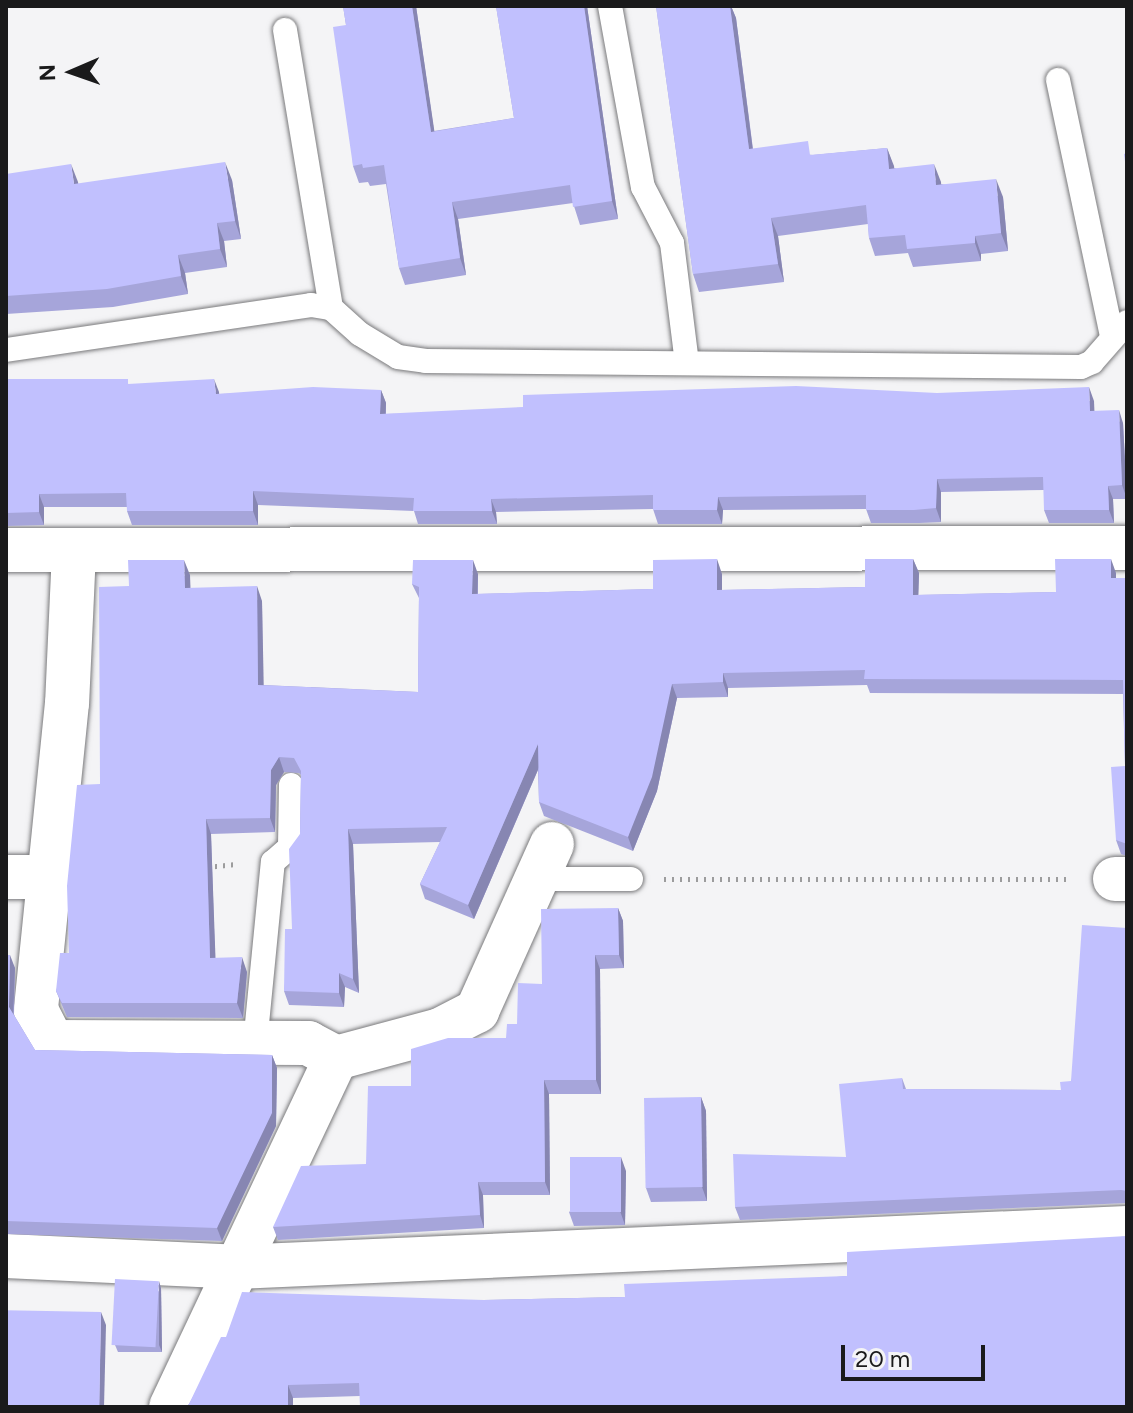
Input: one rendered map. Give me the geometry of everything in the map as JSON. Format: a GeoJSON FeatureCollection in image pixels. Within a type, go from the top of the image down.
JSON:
{"type":"FeatureCollection","features":[{"type":"Feature","properties":{"kind":"street"},"geometry":{"type":"LineString","coordinates":[[6,550],[1127,548]]}},
{"type":"Feature","properties":{"kind":"street"},"geometry":{"type":"LineString","coordinates":[[74,551],[67,703],[36,1010],[52,1042],[308,1043],[336,1058],[440,1030],[477,1011],[543,861]]}},
{"type":"Feature","properties":{"kind":"street"},"geometry":{"type":"LineString","coordinates":[[6,877],[50,877]]}},
{"type":"Feature","properties":{"kind":"street"},"geometry":{"type":"LineString","coordinates":[[171,1407],[336,1058]]}},
{"type":"Feature","properties":{"kind":"street"},"geometry":{"type":"LineString","coordinates":[[6,1256],[236,1267],[1127,1228]]}},
{"type":"Feature","properties":{"kind":"lane"},"geometry":{"type":"LineString","coordinates":[[610,6],[643,187],[672,243],[687,363]]}},
{"type":"Feature","properties":{"kind":"lane"},"geometry":{"type":"LineString","coordinates":[[285,30],[331,308]]}},
{"type":"Feature","properties":{"kind":"lane"},"geometry":{"type":"LineString","coordinates":[[6,350],[311,305],[331,308],[360,334],[398,357],[426,361],[1081,367],[1092,362],[1120,329],[1058,80]]}},
{"type":"Feature","properties":{"kind":"lane"},"geometry":{"type":"LineString","coordinates":[[255,1044],[273,862],[290,847],[291,785]]}},
{"type":"Feature","properties":{"kind":"lane"},"geometry":{"type":"LineString","coordinates":[[543,861],[631,879]]}},
{"type":"Feature","properties":{"kind":"path"},"geometry":{"type":"LineString","coordinates":[[193,867],[273,862]]}},
{"type":"Feature","properties":{"kind":"path"},"geometry":{"type":"LineString","coordinates":[[631,879],[1121,879]]}},
{"type":"Feature","properties":{"kind":"building"},"geometry":{"type":"Polygon","coordinates":[[[343,6],[412,6],[431,132],[514,118],[496,6],[584,6],[612,201],[573,207],[570,185],[452,202],[460,258],[399,268],[384,165],[353,166],[333,27],[346,25],[343,6]]]}},
{"type":"Feature","properties":{"kind":"building"},"geometry":{"type":"Polygon","coordinates":[[[656,6],[730,6],[749,149],[808,141],[810,155],[887,148],[889,169],[934,164],[936,185],[996,179],[1001,233],[975,236],[975,243],[907,249],[905,235],[869,238],[866,205],[771,218],[778,264],[693,274],[656,6]]]}},
{"type":"Feature","properties":{"kind":"building"},"geometry":{"type":"Polygon","coordinates":[[[225,162],[235,221],[217,223],[220,249],[178,255],[181,276],[107,289],[6,296],[6,174],[71,164],[74,184],[225,162]]]}},
{"type":"Feature","properties":{"kind":"building"},"geometry":{"type":"Polygon","coordinates":[[[6,379],[128,379],[128,384],[214,379],[216,394],[313,387],[381,390],[380,414],[523,407],[523,395],[796,386],[937,393],[1089,387],[1090,411],[1119,410],[1122,485],[1108,486],[1109,510],[1044,510],[1043,477],[937,479],[936,508],[914,510],[866,510],[866,495],[718,497],[717,510],[653,510],[653,495],[491,499],[492,511],[413,511],[414,498],[253,491],[253,511],[127,511],[126,493],[39,494],[39,512],[6,513],[6,379]]]}},
{"type":"Feature","properties":{"kind":"building"},"geometry":{"type":"Polygon","coordinates":[[[717,559],[717,590],[865,587],[865,559],[913,559],[913,595],[1056,592],[1055,559],[1111,559],[1111,578],[1127,578],[1127,844],[1116,840],[1111,767],[1125,766],[1123,680],[864,679],[865,670],[723,673],[723,682],[672,684],[652,777],[628,837],[539,802],[538,744],[468,905],[420,884],[447,827],[348,829],[353,979],[339,973],[339,993],[284,991],[285,929],[292,929],[289,849],[300,834],[301,771],[294,758],[279,757],[271,770],[270,818],[206,819],[210,958],[242,957],[237,1003],[62,1003],[56,991],[60,953],[69,953],[67,886],[77,785],[100,784],[99,587],[129,586],[128,560],[184,560],[185,588],[257,586],[258,685],[418,692],[419,587],[412,584],[413,560],[473,560],[472,594],[653,589],[653,560],[717,559]]]}},
{"type":"Feature","properties":{"kind":"building"},"geometry":{"type":"Polygon","coordinates":[[[618,908],[619,955],[595,955],[596,1080],[544,1080],[545,1182],[478,1182],[480,1215],[273,1227],[301,1166],[366,1164],[368,1086],[411,1086],[411,1049],[448,1038],[506,1038],[507,1024],[517,1024],[518,983],[542,984],[541,909],[618,908]]]}},
{"type":"Feature","properties":{"kind":"building"},"geometry":{"type":"Polygon","coordinates":[[[1082,925],[1127,928],[1127,1191],[735,1207],[733,1154],[846,1157],[839,1084],[902,1078],[903,1089],[1061,1090],[1060,1082],[1071,1081],[1082,925]]]}},
{"type":"Feature","properties":{"kind":"building"},"geometry":{"type":"Polygon","coordinates":[[[6,955],[10,955],[9,1007],[35,1050],[272,1055],[272,1113],[217,1228],[6,1221],[6,955]]]}},
{"type":"Feature","properties":{"kind":"building"},"geometry":{"type":"Polygon","coordinates":[[[701,1097],[703,1187],[646,1188],[644,1098],[701,1097]]]}},
{"type":"Feature","properties":{"kind":"building"},"geometry":{"type":"Polygon","coordinates":[[[570,1157],[621,1157],[621,1212],[570,1212],[570,1157]]]}},
{"type":"Feature","properties":{"kind":"building"},"geometry":{"type":"Polygon","coordinates":[[[1127,1236],[1127,1407],[360,1407],[359,1383],[288,1385],[288,1407],[186,1407],[221,1337],[226,1337],[242,1292],[484,1300],[625,1297],[624,1284],[847,1276],[847,1252],[1127,1236]]]}},
{"type":"Feature","properties":{"kind":"building"},"geometry":{"type":"Polygon","coordinates":[[[115,1279],[159,1281],[155,1347],[112,1345],[115,1279]]]}},
{"type":"Feature","properties":{"kind":"building"},"geometry":{"type":"Polygon","coordinates":[[[6,1310],[101,1312],[99,1407],[6,1405],[6,1310]]]}}]}
